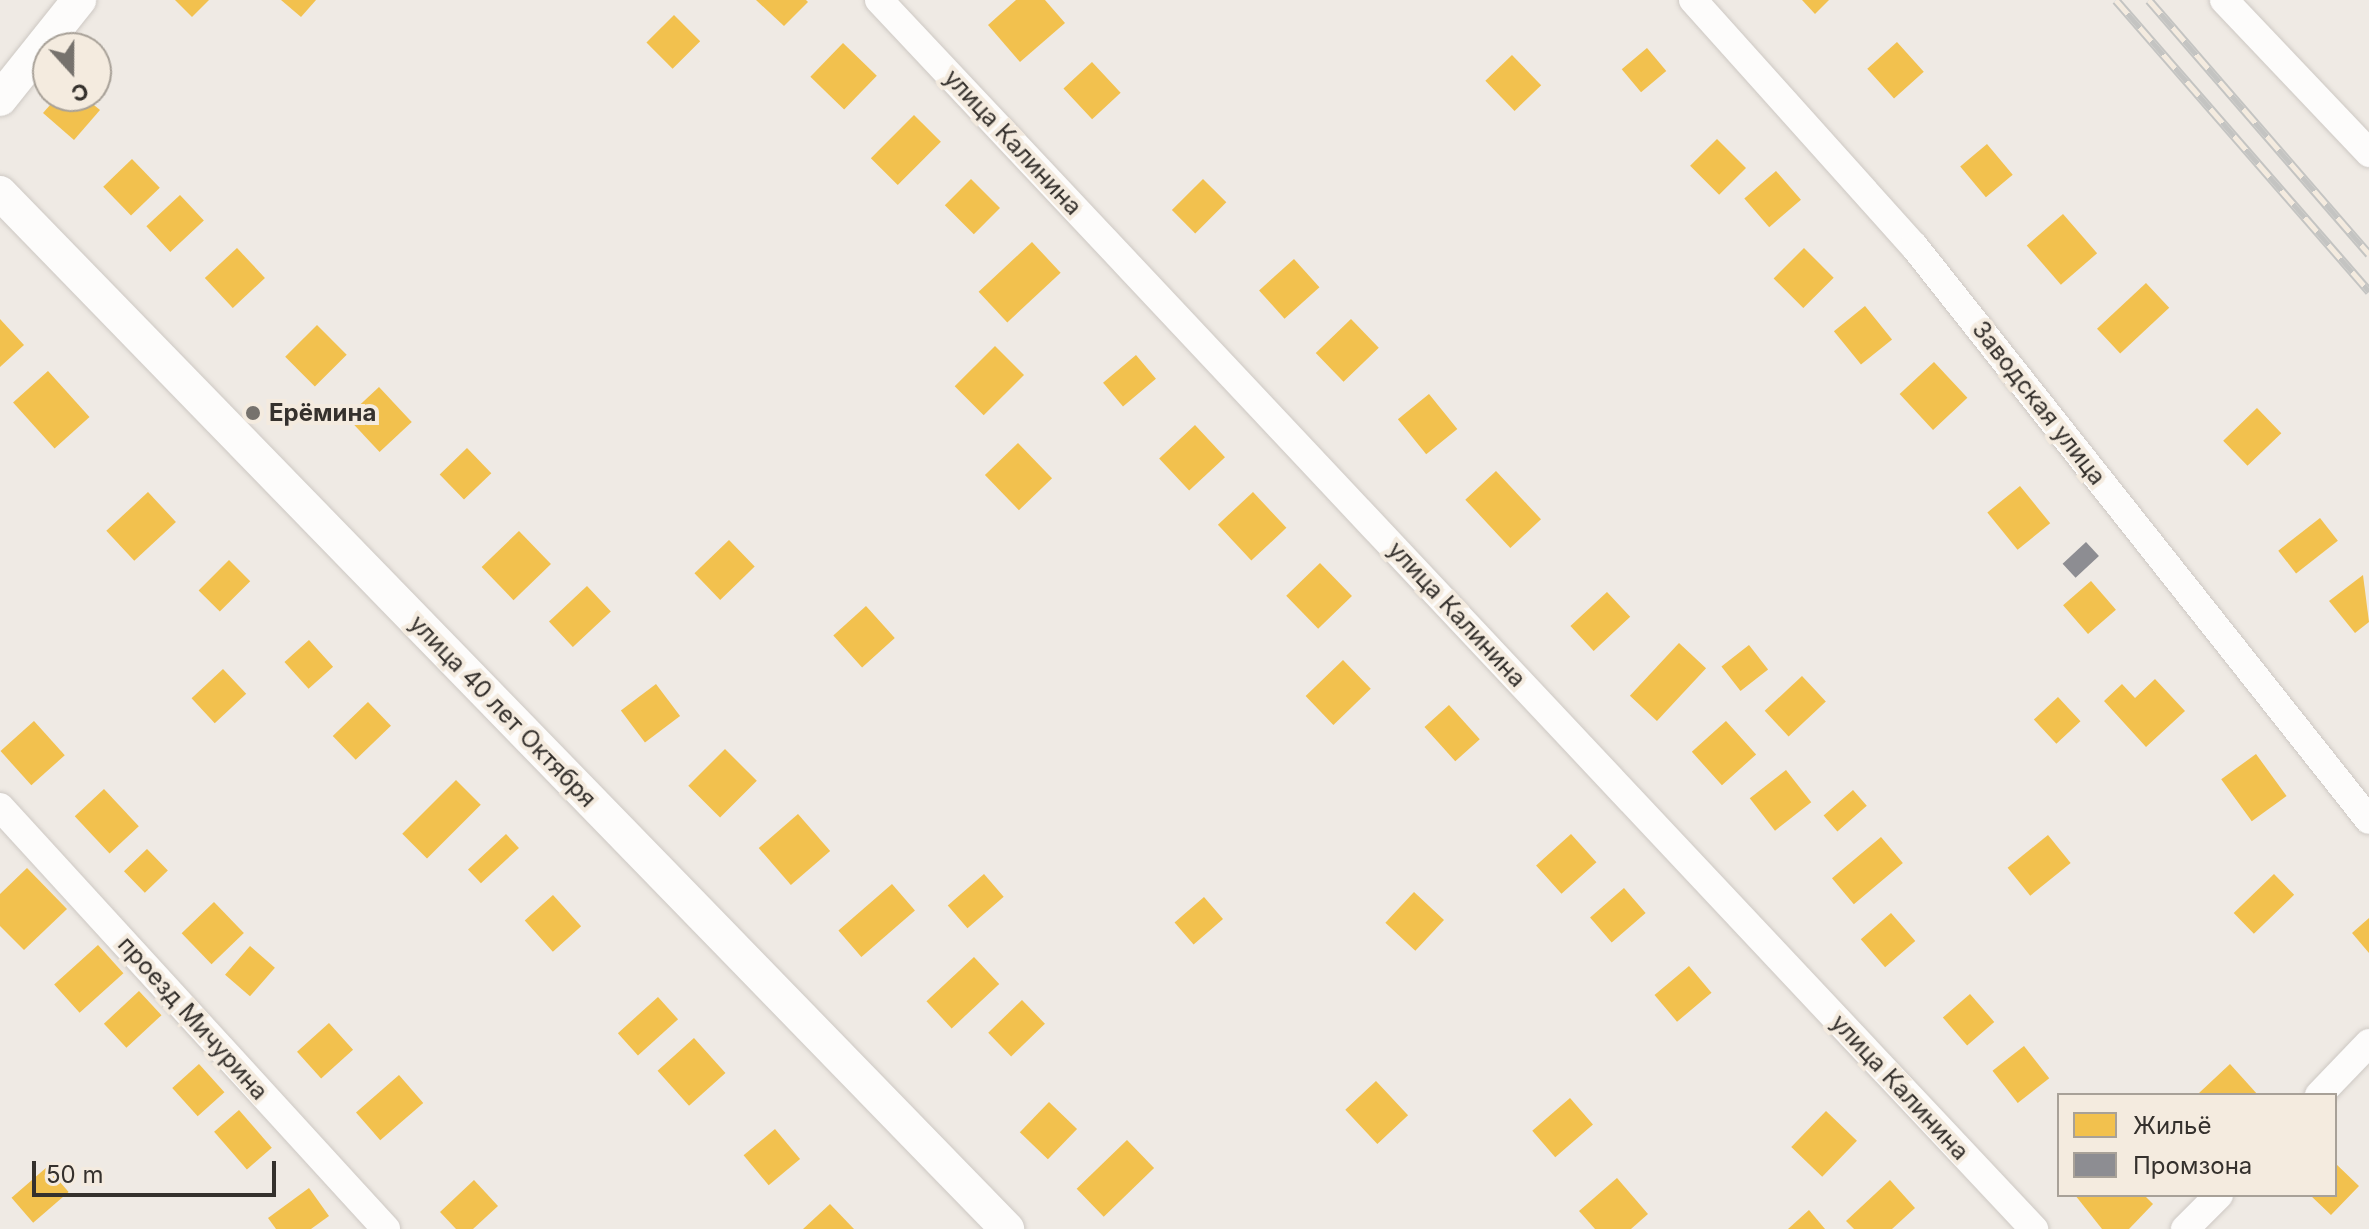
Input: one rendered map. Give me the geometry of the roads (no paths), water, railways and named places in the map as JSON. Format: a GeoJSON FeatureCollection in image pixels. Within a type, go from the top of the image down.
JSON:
{"type":"FeatureCollection","features":[{"type":"Feature","properties":{"kind":"street"},"geometry":{"type":"LineString","coordinates":[[0,99],[79,0]]}},
{"type":"Feature","properties":{"kind":"street","name":"улица Калинина"},"geometry":{"type":"LineString","coordinates":[[879,0],[2034,1229]]}},
{"type":"Feature","properties":{"kind":"street","name":"Заводская улица"},"geometry":{"type":"LineString","coordinates":[[1693,0],[1914,246],[2369,820]]}},
{"type":"Feature","properties":{"kind":"street"},"geometry":{"type":"LineString","coordinates":[[2224,0],[2369,153]]}},
{"type":"Feature","properties":{"kind":"street","name":"улица 40 лет Октября"},"geometry":{"type":"LineString","coordinates":[[0,193],[1007,1229]]}},
{"type":"Feature","properties":{"kind":"street","name":"проезд Мичурина"},"geometry":{"type":"LineString","coordinates":[[0,807],[386,1229]]}},
{"type":"Feature","properties":{"kind":"street"},"geometry":{"type":"LineString","coordinates":[[2321,1093],[2369,1043]]}},
{"type":"Feature","properties":{"kind":"street"},"geometry":{"type":"LineString","coordinates":[[2185,1229],[2217,1197]]}},
{"type":"Feature","properties":{"kind":"railway"},"geometry":{"type":"LineString","coordinates":[[2116,0],[2369,291]]}},
{"type":"Feature","properties":{"kind":"railway"},"geometry":{"type":"LineString","coordinates":[[2149,0],[2369,254]]}},
{"type":"Feature","properties":{"kind":"place","name":"Ерёмина"},"geometry":{"type":"Point","coordinates":[253,413]}}]}
